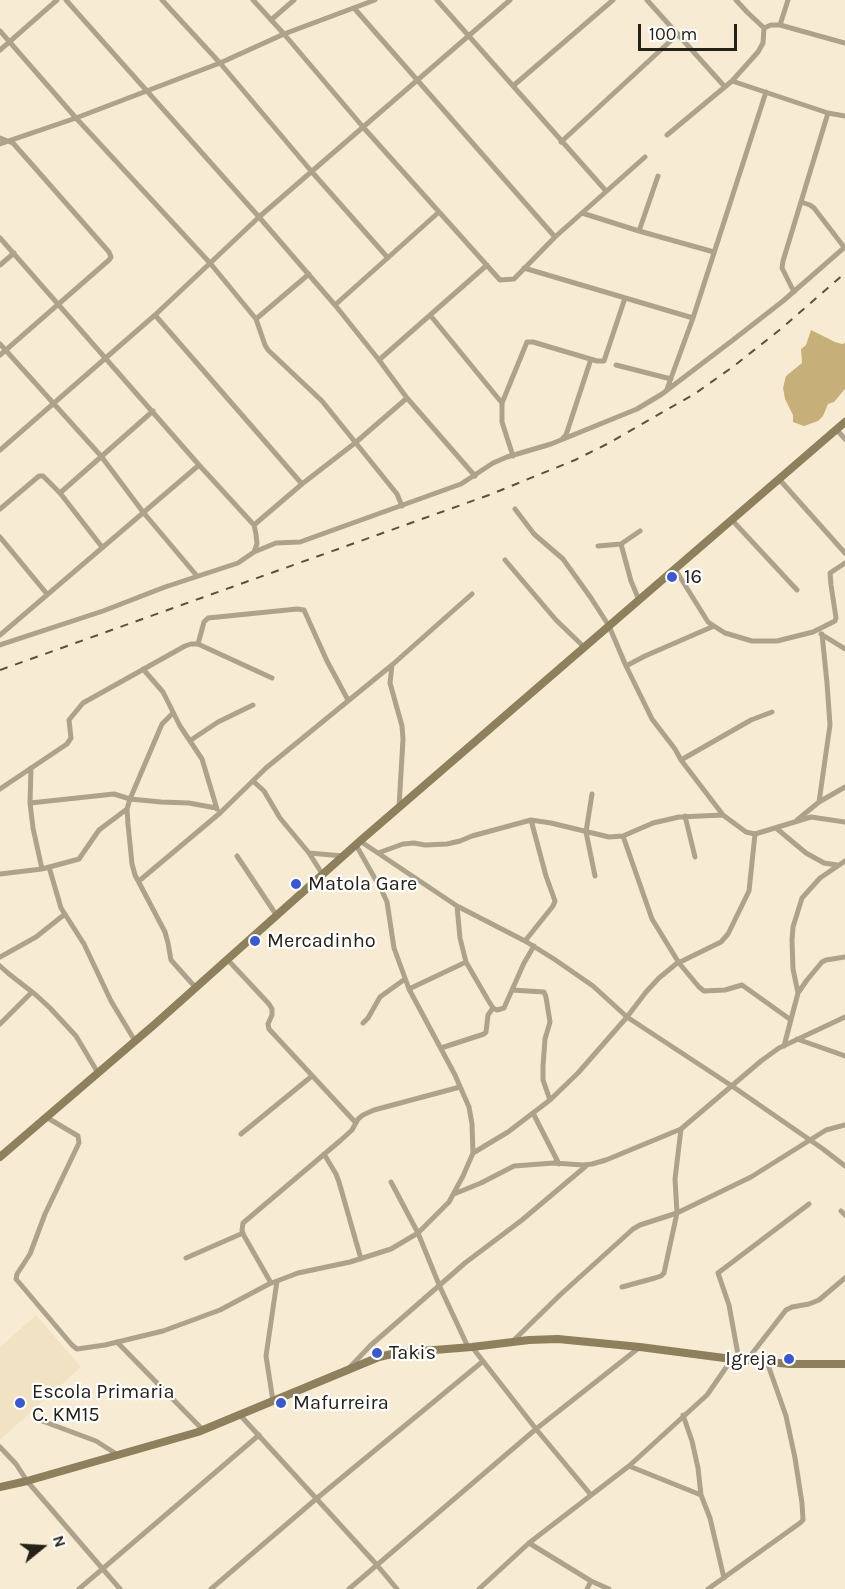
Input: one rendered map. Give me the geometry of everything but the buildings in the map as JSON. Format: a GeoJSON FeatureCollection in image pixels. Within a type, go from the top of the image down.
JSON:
{"type":"FeatureCollection","features":[{"type":"Feature","properties":{"kind":"street"},"geometry":{"type":"LineString","coordinates":[[0,50],[57,0]]}},
{"type":"Feature","properties":{"kind":"street"},"geometry":{"type":"LineString","coordinates":[[66,0],[309,274],[407,398],[475,476]]}},
{"type":"Feature","properties":{"kind":"street"},"geometry":{"type":"LineString","coordinates":[[162,0],[220,63],[388,258]]}},
{"type":"Feature","properties":{"kind":"street"},"geometry":{"type":"LineString","coordinates":[[253,0],[500,280],[514,279],[555,237],[645,158]]}},
{"type":"Feature","properties":{"kind":"street"},"geometry":{"type":"LineString","coordinates":[[271,20],[294,0]]}},
{"type":"Feature","properties":{"kind":"street"},"geometry":{"type":"LineString","coordinates":[[0,144],[3,139],[76,118],[375,0]]}},
{"type":"Feature","properties":{"kind":"street"},"geometry":{"type":"LineString","coordinates":[[437,0],[606,191]]}},
{"type":"Feature","properties":{"kind":"street"},"geometry":{"type":"LineString","coordinates":[[0,450],[155,315],[259,217],[510,0]]}},
{"type":"Feature","properties":{"kind":"street"},"geometry":{"type":"LineString","coordinates":[[513,86],[613,0]]}},
{"type":"Feature","properties":{"kind":"street"},"geometry":{"type":"LineString","coordinates":[[647,0],[725,87]]}},
{"type":"Feature","properties":{"kind":"street"},"geometry":{"type":"LineString","coordinates":[[736,0],[764,28]]}},
{"type":"Feature","properties":{"kind":"street"},"geometry":{"type":"LineString","coordinates":[[780,26],[788,0]]}},
{"type":"Feature","properties":{"kind":"street"},"geometry":{"type":"LineString","coordinates":[[354,8],[555,237]]}},
{"type":"Feature","properties":{"kind":"street"},"geometry":{"type":"LineString","coordinates":[[764,28],[771,25],[780,26],[845,43]]}},
{"type":"Feature","properties":{"kind":"street"},"geometry":{"type":"LineString","coordinates":[[667,135],[732,81],[758,52],[763,43],[764,28]]}},
{"type":"Feature","properties":{"kind":"street"},"geometry":{"type":"LineString","coordinates":[[0,31],[76,118],[210,263],[256,319],[268,350],[322,401],[396,494],[402,506]]}},
{"type":"Feature","properties":{"kind":"street"},"geometry":{"type":"LineString","coordinates":[[561,142],[678,34]]}},
{"type":"Feature","properties":{"kind":"street"},"geometry":{"type":"LineString","coordinates":[[732,81],[845,116]]}},
{"type":"Feature","properties":{"kind":"street"},"geometry":{"type":"LineString","coordinates":[[666,391],[693,318],[766,92]]}},
{"type":"Feature","properties":{"kind":"street"},"geometry":{"type":"LineString","coordinates":[[794,292],[782,268],[783,261],[828,112]]}},
{"type":"Feature","properties":{"kind":"street"},"geometry":{"type":"LineString","coordinates":[[0,356],[111,257],[13,143],[3,139]]}},
{"type":"Feature","properties":{"kind":"street"},"geometry":{"type":"LineString","coordinates":[[639,231],[658,176]]}},
{"type":"Feature","properties":{"kind":"street"},"geometry":{"type":"LineString","coordinates":[[0,645],[238,563],[254,552],[276,543],[300,542],[402,506],[461,484],[507,457],[562,439],[637,409],[662,394],[794,292],[845,247],[814,208],[801,202]]}},
{"type":"Feature","properties":{"kind":"street"},"geometry":{"type":"LineString","coordinates":[[335,305],[439,212]]}},
{"type":"Feature","properties":{"kind":"street"},"geometry":{"type":"LineString","coordinates":[[582,213],[714,252]]}},
{"type":"Feature","properties":{"kind":"street"},"geometry":{"type":"LineString","coordinates":[[0,238],[254,525],[257,544],[254,552]]}},
{"type":"Feature","properties":{"kind":"street"},"geometry":{"type":"LineString","coordinates":[[0,265],[14,253]]}},
{"type":"Feature","properties":{"kind":"street"},"geometry":{"type":"LineString","coordinates":[[379,360],[487,265]]}},
{"type":"Feature","properties":{"kind":"street"},"geometry":{"type":"LineString","coordinates":[[524,268],[693,318]]}},
{"type":"Feature","properties":{"kind":"street"},"geometry":{"type":"LineString","coordinates":[[256,319],[309,274]]}},
{"type":"Feature","properties":{"kind":"street"},"geometry":{"type":"LineString","coordinates":[[513,456],[502,422],[502,403],[527,342],[604,361],[625,298]]}},
{"type":"Feature","properties":{"kind":"street"},"geometry":{"type":"LineString","coordinates":[[155,315],[302,484]]}},
{"type":"Feature","properties":{"kind":"street"},"geometry":{"type":"LineString","coordinates":[[430,315],[502,403]]}},
{"type":"Feature","properties":{"kind":"street"},"geometry":{"type":"LineString","coordinates":[[0,344],[101,456],[143,512],[197,576]]}},
{"type":"Feature","properties":{"kind":"street"},"geometry":{"type":"LineString","coordinates":[[562,439],[566,435],[591,359]]}},
{"type":"Feature","properties":{"kind":"street"},"geometry":{"type":"LineString","coordinates":[[615,364],[671,380]]}},
{"type":"Feature","properties":{"kind":"street"},"geometry":{"type":"LineString","coordinates":[[254,525],[407,398]]}},
{"type":"Feature","properties":{"kind":"street"},"geometry":{"type":"LineString","coordinates":[[60,493],[153,411]]}},
{"type":"Feature","properties":{"kind":"street"},"geometry":{"type":"LineString","coordinates":[[0,1157],[196,988],[358,843],[845,422]]}},
{"type":"Feature","properties":{"kind":"street"},"geometry":{"type":"LineString","coordinates":[[836,429],[845,439]]}},
{"type":"Feature","properties":{"kind":"street"},"geometry":{"type":"LineString","coordinates":[[0,635],[199,465]]}},
{"type":"Feature","properties":{"kind":"street"},"geometry":{"type":"LineString","coordinates":[[0,509],[40,475],[45,477],[60,493],[102,547]]}},
{"type":"Feature","properties":{"kind":"street"},"geometry":{"type":"LineString","coordinates":[[779,479],[845,553]]}},
{"type":"Feature","properties":{"kind":"street"},"geometry":{"type":"LineString","coordinates":[[515,509],[534,534],[563,559],[591,598],[609,626],[652,718],[723,814],[746,832],[755,834],[811,817],[845,822]]}},
{"type":"Feature","properties":{"kind":"street"},"geometry":{"type":"LineString","coordinates":[[731,519],[797,590]]}},
{"type":"Feature","properties":{"kind":"street"},"geometry":{"type":"LineString","coordinates":[[598,546],[621,544],[640,531]]}},
{"type":"Feature","properties":{"kind":"street"},"geometry":{"type":"LineString","coordinates":[[0,537],[47,594]]}},
{"type":"Feature","properties":{"kind":"street"},"geometry":{"type":"LineString","coordinates":[[621,544],[631,581],[639,600]]}},
{"type":"Feature","properties":{"kind":"street"},"geometry":{"type":"LineString","coordinates":[[505,560],[556,620],[584,647]]}},
{"type":"Feature","properties":{"kind":"street"},"geometry":{"type":"LineString","coordinates":[[835,621],[830,573],[845,563]]}},
{"type":"Feature","properties":{"kind":"street"},"geometry":{"type":"LineString","coordinates":[[675,569],[708,622],[724,633],[752,641],[777,641],[813,632],[835,621],[845,621]]}},
{"type":"Feature","properties":{"kind":"street"},"geometry":{"type":"LineString","coordinates":[[139,881],[266,768],[392,665],[472,594]]}},
{"type":"Feature","properties":{"kind":"street"},"geometry":{"type":"LineString","coordinates":[[198,644],[204,622],[208,618],[303,610],[348,700]]}},
{"type":"Feature","properties":{"kind":"street"},"geometry":{"type":"LineString","coordinates":[[626,666],[714,626]]}},
{"type":"Feature","properties":{"kind":"street"},"geometry":{"type":"LineString","coordinates":[[813,632],[822,634],[845,649]]}},
{"type":"Feature","properties":{"kind":"street"},"geometry":{"type":"LineString","coordinates":[[819,802],[830,725],[822,634]]}},
{"type":"Feature","properties":{"kind":"street"},"geometry":{"type":"LineString","coordinates":[[0,789],[70,741],[69,720],[83,703],[185,646],[198,644],[272,678]]}},
{"type":"Feature","properties":{"kind":"street"},"geometry":{"type":"LineString","coordinates":[[392,665],[390,682],[402,726],[403,739],[399,808]]}},
{"type":"Feature","properties":{"kind":"street"},"geometry":{"type":"LineString","coordinates":[[143,669],[163,692],[173,713],[202,759],[218,810]]}},
{"type":"Feature","properties":{"kind":"street"},"geometry":{"type":"LineString","coordinates":[[191,740],[218,722],[253,705]]}},
{"type":"Feature","properties":{"kind":"street"},"geometry":{"type":"LineString","coordinates":[[681,760],[751,720],[772,712]]}},
{"type":"Feature","properties":{"kind":"street"},"geometry":{"type":"LineString","coordinates":[[173,713],[162,724],[127,809],[135,875],[165,933],[171,960],[196,988]]}},
{"type":"Feature","properties":{"kind":"street"},"geometry":{"type":"LineString","coordinates":[[31,768],[30,803],[33,828],[45,868],[64,914],[84,944],[111,1001],[135,1041]]}},
{"type":"Feature","properties":{"kind":"street"},"geometry":{"type":"LineString","coordinates":[[253,781],[264,791],[280,818],[309,852],[323,875]]}},
{"type":"Feature","properties":{"kind":"street"},"geometry":{"type":"LineString","coordinates":[[795,821],[819,802],[845,787]]}},
{"type":"Feature","properties":{"kind":"street"},"geometry":{"type":"LineString","coordinates":[[592,794],[586,832],[595,876]]}},
{"type":"Feature","properties":{"kind":"street"},"geometry":{"type":"LineString","coordinates":[[30,803],[114,795],[130,799],[189,803],[218,810]]}},
{"type":"Feature","properties":{"kind":"street"},"geometry":{"type":"LineString","coordinates":[[0,874],[45,868],[79,859],[99,830],[127,809]]}},
{"type":"Feature","properties":{"kind":"street"},"geometry":{"type":"LineString","coordinates":[[378,853],[402,844],[460,842],[472,836],[531,820],[609,837],[623,836],[653,823],[685,816],[723,814]]}},
{"type":"Feature","properties":{"kind":"street"},"geometry":{"type":"LineString","coordinates":[[685,816],[695,857]]}},
{"type":"Feature","properties":{"kind":"street"},"geometry":{"type":"LineString","coordinates":[[525,941],[555,901],[531,820]]}},
{"type":"Feature","properties":{"kind":"street"},"geometry":{"type":"LineString","coordinates":[[776,828],[806,853],[824,863],[838,866]]}},
{"type":"Feature","properties":{"kind":"street"},"geometry":{"type":"LineString","coordinates":[[473,1153],[550,1100],[578,1073],[658,978],[679,963],[721,942],[728,934],[749,891],[755,834]]}},
{"type":"Feature","properties":{"kind":"street"},"geometry":{"type":"LineString","coordinates":[[623,836],[652,919],[679,963],[704,991],[725,990],[742,984],[791,1020]]}},
{"type":"Feature","properties":{"kind":"street"},"geometry":{"type":"LineString","coordinates":[[358,843],[378,853],[458,906],[534,946],[593,986],[627,1017],[732,1086],[845,1166]]}},
{"type":"Feature","properties":{"kind":"street"},"geometry":{"type":"LineString","coordinates":[[46,1118],[78,1136],[79,1143],[45,1214],[30,1254],[16,1279],[77,1349],[117,1342],[190,1322],[220,1310],[274,1282],[298,1273],[361,1259],[391,1249],[418,1233],[454,1194],[473,1153],[472,1124],[469,1107],[460,1087],[409,989],[394,948],[387,902],[358,843]]}},
{"type":"Feature","properties":{"kind":"street"},"geometry":{"type":"LineString","coordinates":[[309,852],[344,856]]}},
{"type":"Feature","properties":{"kind":"street"},"geometry":{"type":"LineString","coordinates":[[237,856],[277,916]]}},
{"type":"Feature","properties":{"kind":"street"},"geometry":{"type":"LineString","coordinates":[[798,993],[793,969],[792,940],[793,927],[802,898],[820,878],[845,861]]}},
{"type":"Feature","properties":{"kind":"street"},"geometry":{"type":"LineString","coordinates":[[458,906],[460,938],[466,962],[493,1008],[497,1010],[504,1008],[534,946]]}},
{"type":"Feature","properties":{"kind":"street"},"geometry":{"type":"LineString","coordinates":[[0,957],[36,937],[64,914]]}},
{"type":"Feature","properties":{"kind":"street"},"geometry":{"type":"LineString","coordinates":[[783,1046],[798,993],[822,962],[845,957]]}},
{"type":"Feature","properties":{"kind":"street"},"geometry":{"type":"LineString","coordinates":[[227,959],[269,1004],[272,1009],[269,1029],[356,1123]]}},
{"type":"Feature","properties":{"kind":"street"},"geometry":{"type":"LineString","coordinates":[[409,989],[466,962]]}},
{"type":"Feature","properties":{"kind":"street"},"geometry":{"type":"LineString","coordinates":[[0,966],[50,1008],[76,1036],[98,1072]]}},
{"type":"Feature","properties":{"kind":"street"},"geometry":{"type":"LineString","coordinates":[[363,1023],[380,997],[405,979]]}},
{"type":"Feature","properties":{"kind":"street"},"geometry":{"type":"LineString","coordinates":[[512,990],[544,992],[546,997],[550,1022],[545,1039],[543,1080],[550,1100]]}},
{"type":"Feature","properties":{"kind":"street"},"geometry":{"type":"LineString","coordinates":[[0,1024],[32,992]]}},
{"type":"Feature","properties":{"kind":"street"},"geometry":{"type":"LineString","coordinates":[[441,1047],[484,1034],[488,1015],[493,1008]]}},
{"type":"Feature","properties":{"kind":"street"},"geometry":{"type":"LineString","coordinates":[[454,1194],[519,1164],[588,1165],[606,1160],[681,1129],[761,1061],[783,1046],[845,1017]]}},
{"type":"Feature","properties":{"kind":"street"},"geometry":{"type":"LineString","coordinates":[[797,1039],[845,1056]]}},
{"type":"Feature","properties":{"kind":"street"},"geometry":{"type":"LineString","coordinates":[[241,1134],[312,1076]]}},
{"type":"Feature","properties":{"kind":"street"},"geometry":{"type":"LineString","coordinates":[[273,1401],[266,1356],[274,1282],[243,1233],[243,1223],[352,1130],[363,1115],[460,1087]]}},
{"type":"Feature","properties":{"kind":"street"},"geometry":{"type":"LineString","coordinates":[[533,1113],[560,1164]]}},
{"type":"Feature","properties":{"kind":"street"},"geometry":{"type":"LineString","coordinates":[[511,1342],[633,1229],[677,1213],[751,1177],[826,1130],[845,1125]]}},
{"type":"Feature","properties":{"kind":"street"},"geometry":{"type":"LineString","coordinates":[[622,1287],[661,1276],[664,1273],[677,1213],[675,1179],[681,1129]]}},
{"type":"Feature","properties":{"kind":"street"},"geometry":{"type":"LineString","coordinates":[[324,1154],[339,1182],[361,1259]]}},
{"type":"Feature","properties":{"kind":"street"},"geometry":{"type":"LineString","coordinates":[[347,1370],[371,1345],[465,1263],[522,1220],[588,1165]]}},
{"type":"Feature","properties":{"kind":"street"},"geometry":{"type":"LineString","coordinates":[[391,1182],[418,1233],[440,1287],[470,1347],[591,1495]]}},
{"type":"Feature","properties":{"kind":"street"},"geometry":{"type":"LineString","coordinates":[[739,1360],[729,1305],[718,1273],[809,1204]]}},
{"type":"Feature","properties":{"kind":"street"},"geometry":{"type":"LineString","coordinates":[[186,1258],[243,1233]]}},
{"type":"Feature","properties":{"kind":"street"},"geometry":{"type":"LineString","coordinates":[[479,1589],[529,1543],[629,1466],[707,1395],[786,1310],[792,1306],[819,1300],[845,1278]]}},
{"type":"Feature","properties":{"kind":"street"},"geometry":{"type":"LineString","coordinates":[[0,1486],[27,1481],[203,1430],[379,1357],[396,1353],[558,1339],[739,1360],[845,1365]]}},
{"type":"Feature","properties":{"kind":"street"},"geometry":{"type":"LineString","coordinates":[[117,1342],[203,1430]]}},
{"type":"Feature","properties":{"kind":"street"},"geometry":{"type":"LineString","coordinates":[[348,1589],[536,1429],[640,1347]]}},
{"type":"Feature","properties":{"kind":"street"},"geometry":{"type":"LineString","coordinates":[[211,1589],[482,1362]]}},
{"type":"Feature","properties":{"kind":"street"},"geometry":{"type":"LineString","coordinates":[[708,1589],[803,1520],[801,1492],[786,1416],[767,1362]]}},
{"type":"Feature","properties":{"kind":"street"},"geometry":{"type":"LineString","coordinates":[[240,1415],[397,1589]]}},
{"type":"Feature","properties":{"kind":"street"},"geometry":{"type":"LineString","coordinates":[[683,1415],[698,1467],[700,1495],[710,1518],[724,1578]]}},
{"type":"Feature","properties":{"kind":"street"},"geometry":{"type":"LineString","coordinates":[[37,1419],[96,1441],[118,1455]]}},
{"type":"Feature","properties":{"kind":"street"},"geometry":{"type":"LineString","coordinates":[[79,1589],[259,1436]]}},
{"type":"Feature","properties":{"kind":"street"},"geometry":{"type":"LineString","coordinates":[[0,1446],[27,1481],[120,1589]]}},
{"type":"Feature","properties":{"kind":"street"},"geometry":{"type":"LineString","coordinates":[[629,1466],[700,1495]]}},
{"type":"Feature","properties":{"kind":"street"},"geometry":{"type":"LineString","coordinates":[[529,1543],[591,1581],[609,1589]]}},
{"type":"Feature","properties":{"kind":"street"},"geometry":{"type":"LineString","coordinates":[[587,1589],[591,1581]]}},
{"type":"Feature","properties":{"kind":"shaded area"},"geometry":{"type":"Polygon","coordinates":[[[811,330],[835,342],[845,343],[845,389],[834,402],[828,404],[818,421],[804,426],[793,422],[793,415],[785,399],[783,388],[786,376],[802,363],[801,349],[806,345],[811,330]]]}},
{"type":"Feature","properties":{"kind":"shaded area","name":"Escola Primaria C. KM15"},"geometry":{"type":"Polygon","coordinates":[[[36,1315],[81,1367],[0,1440],[0,1347],[36,1315]]]}},
{"type":"Feature","properties":{"kind":"railway"},"geometry":{"type":"LineString","coordinates":[[0,670],[489,495],[575,460],[696,393],[782,328],[845,273]]}},
{"type":"Feature","properties":{"kind":"place","name":"16"},"geometry":{"type":"Point","coordinates":[672,577]}},
{"type":"Feature","properties":{"kind":"place","name":"Matola Gare"},"geometry":{"type":"Point","coordinates":[296,884]}},
{"type":"Feature","properties":{"kind":"place","name":"Mercadinho"},"geometry":{"type":"Point","coordinates":[255,941]}},
{"type":"Feature","properties":{"kind":"place","name":"Takis"},"geometry":{"type":"Point","coordinates":[377,1353]}},
{"type":"Feature","properties":{"kind":"place","name":"Igreja"},"geometry":{"type":"Point","coordinates":[789,1359]}},
{"type":"Feature","properties":{"kind":"place","name":"Escola Primaria C. KM15"},"geometry":{"type":"Point","coordinates":[20,1403]}},
{"type":"Feature","properties":{"kind":"place","name":"Mafurreira"},"geometry":{"type":"Point","coordinates":[281,1403]}}]}
